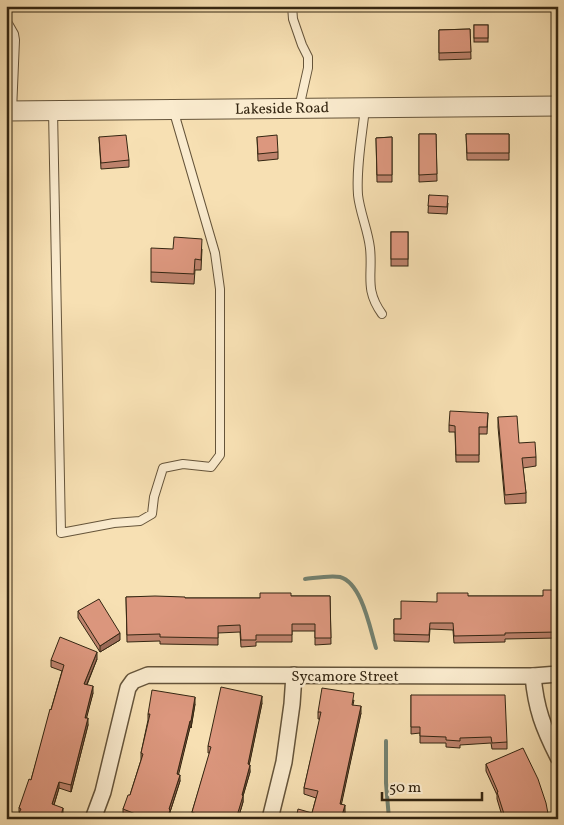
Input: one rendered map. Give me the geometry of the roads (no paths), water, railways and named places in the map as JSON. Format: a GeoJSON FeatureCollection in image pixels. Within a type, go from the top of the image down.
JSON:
{"type":"FeatureCollection","features":[{"type":"Feature","properties":{"kind":"street","name":"Lakeside Road"},"geometry":{"type":"LineString","coordinates":[[9,111],[558,106]]}},
{"type":"Feature","properties":{"kind":"street","name":"Sycamore Street"},"geometry":{"type":"LineString","coordinates":[[93,819],[103,792],[128,688],[133,681],[148,675],[533,676],[558,674]]}},
{"type":"Feature","properties":{"kind":"street"},"geometry":{"type":"LineString","coordinates":[[270,819],[284,762],[294,675]]}},
{"type":"Feature","properties":{"kind":"street"},"geometry":{"type":"LineString","coordinates":[[533,676],[535,702],[545,732],[558,757]]}},
{"type":"Feature","properties":{"kind":"lane"},"geometry":{"type":"LineString","coordinates":[[292,6],[293,19],[308,56],[308,68],[299,108]]}},
{"type":"Feature","properties":{"kind":"lane"},"geometry":{"type":"LineString","coordinates":[[6,20],[14,34],[15,40],[9,111]]}},
{"type":"Feature","properties":{"kind":"lane"},"geometry":{"type":"LineString","coordinates":[[365,108],[358,198],[370,247],[370,291],[374,303],[382,314]]}},
{"type":"Feature","properties":{"kind":"lane"},"geometry":{"type":"LineString","coordinates":[[54,110],[61,533],[114,523],[140,521],[152,514],[154,497],[163,468],[183,464],[211,468],[220,455],[220,289],[215,253],[174,109]]}},
{"type":"Feature","properties":{"kind":"waterway"},"geometry":{"type":"LineString","coordinates":[[305,579],[336,576],[348,581],[354,588],[364,608],[376,648]]}},
{"type":"Feature","properties":{"kind":"waterway"},"geometry":{"type":"LineString","coordinates":[[386,741],[386,783],[389,819]]}}]}
